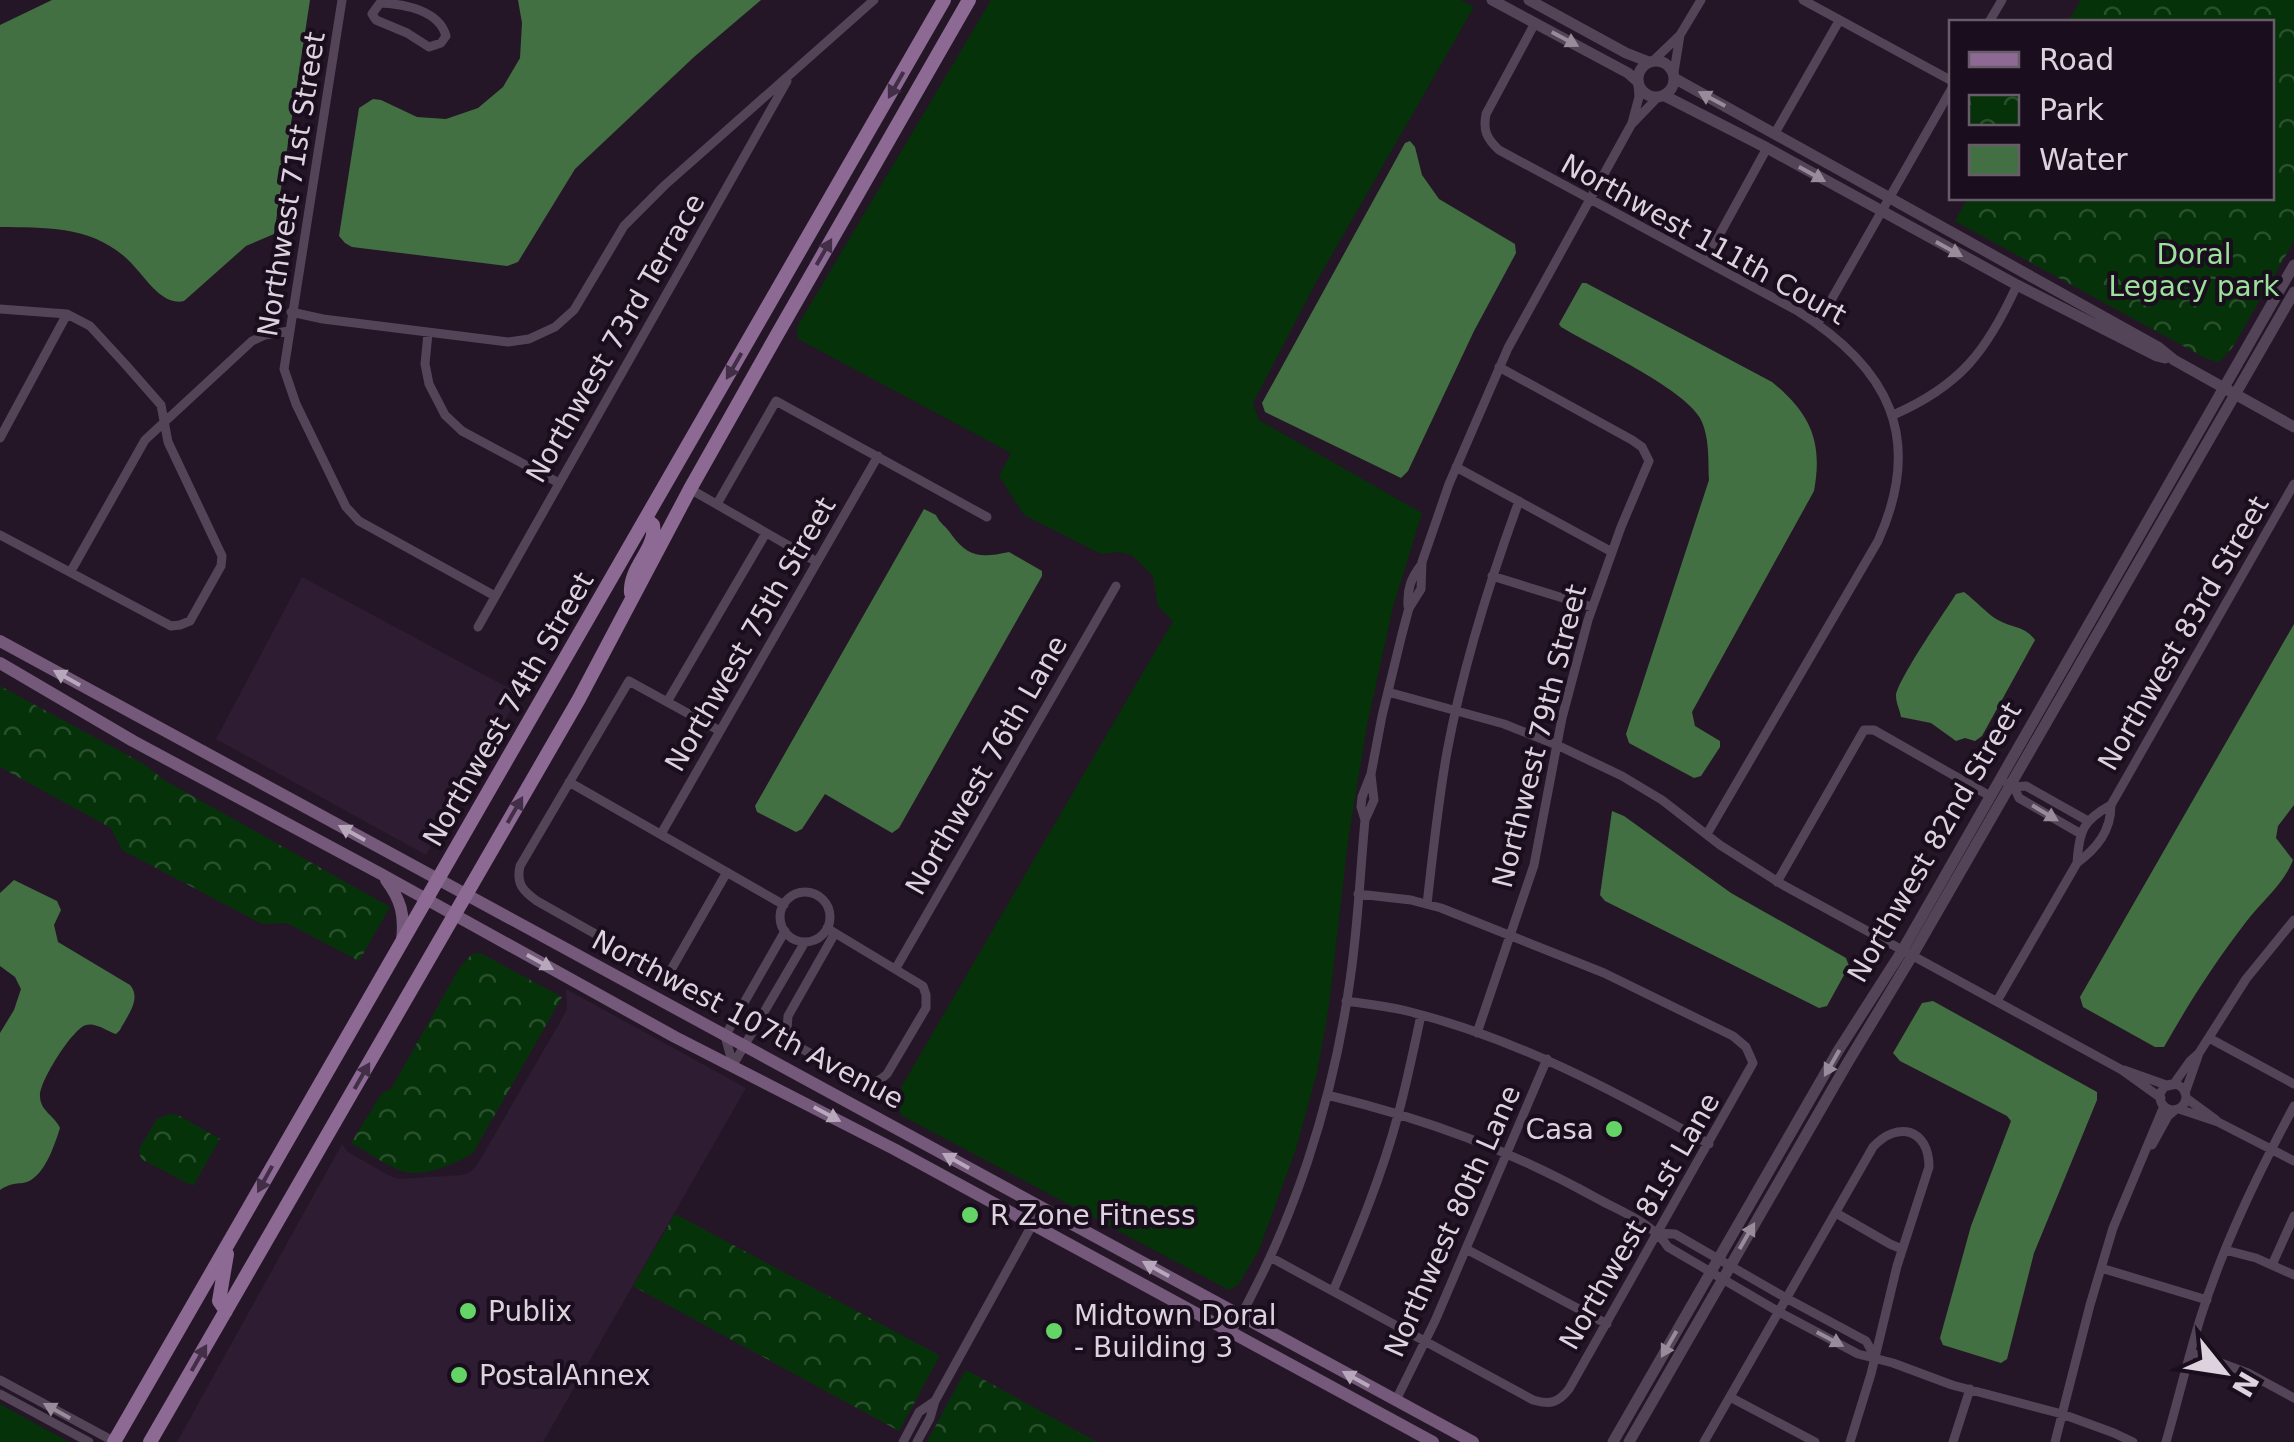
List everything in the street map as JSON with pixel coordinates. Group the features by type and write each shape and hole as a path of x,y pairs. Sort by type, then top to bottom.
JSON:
{"main road":[{"name":"Northwest 74th Street","path":"114,1442 944,0"},
{"name":"Northwest 74th Street","path":"150,1442 578,699 690,490 969,0"},
{"path":"632,598 634,572 655,534 647,520"},
{"name":"Northwest 107th Avenue","path":"0,641 1472,1442"},
{"name":"Northwest 107th Avenue","path":"0,662 133,741 1433,1442"},
{"path":"381,874 401,904 402,943"},
{"path":"226,1311 219,1301 229,1244"}],"street":[{"name":"Northwest 71st Street","path":"342,0 284,369 296,404 346,506 358,521 495,596"},
{"path":"428,14 430,0"},
{"path":"291,312 508,342 555,327 574,310 624,226 874,0"},
{"path":"1492,0 1628,73 1646,94 1661,96 1767,148 2017,286 2157,356 2174,360"},
{"path":"1529,0 1544,4 1626,53 1666,63 1674,75 2294,427"},
{"path":"1231,1333 1270,1257 1307,1164 1327,1095 1346,1001 1365,820 1374,800 1371,774 1409,608 1409,586 1499,367 1631,125 1640,70 1680,35 1700,0"},
{"path":"1803,0 1949,83"},
{"path":"385,3 428,14 445,30 446,36 434,47 376,20 372,14 385,3"},
{"path":"1775,133 1840,21"},
{"name":"Northwest 111th Court","path":"1534,23 1486,114 1488,140 1498,150 1818,324 1850,349 1866,368 1893,415 1898,472 1889,517 1707,834"},
{"path":"1631,125 1672,88 1680,35"},
{"name":"Northwest 73rd Terrace","path":"478,627 792,72"},
{"path":"1818,324 1949,90"},
{"path":"1705,260 1767,148"},
{"name":"Northwest 82nd Street","path":"1613,1442 1838,1051 1907,953 2008,784 2230,391 2294,265"},
{"path":"1893,415 1928,398 1965,369 1993,332 2017,286 2018,278 2012,268"},
{"name":"Northwest 82nd Street","path":"2230,391 2294,292"},
{"path":"0,309 66,314 90,326 125,364 160,405 168,442 222,556 221,566 190,621 171,626 0,535"},
{"path":"0,438 66,314"},
{"path":"71,572 145,440 252,341 289,331"},
{"path":"428,333 425,364 429,384 445,415 462,431 559,484"},
{"name":"Northwest 79th Street","path":"1477,1033 1534,865 1557,745 1592,608 1649,461 1646,452 1632,440 1499,367"},
{"path":"717,504 776,400 988,517"},
{"name":"Northwest 75th Street","path":"661,834 878,456"},
{"path":"1456,467 1612,552"},
{"name":"Northwest 83rd Street","path":"2077,863 2084,825 2111,804 2294,484"},
{"path":"690,490 817,562"},
{"path":"1427,904 1442,783 1456,710 1492,576 1519,501"},
{"path":"667,702 766,533"},
{"path":"1492,576 1592,608"},
{"name":"Northwest 76th Lane","path":"896,968 1116,586"},
{"path":"720,731 629,682 520,866 518,876 525,892 538,901 668,975 728,872"},
{"path":"1388,692 1504,724 1635,784 1777,882 2122,1070 2162,1102 2218,1122 2294,1160"},
{"path":"1777,882 1864,730 1874,730 1990,796"},
{"path":"570,782 784,904"},
{"path":"2008,784 2026,786 2088,821"},
{"path":"2008,784 2020,798 2081,834"},
{"name":"Northwest 82nd Street","path":"1630,1442 1856,1048 1990,796 2008,784"},
{"name":"Northwest 83rd Street","path":"1996,1001 2077,863 2103,837 2111,819 2111,804"},
{"path":"831,931 805,942 795,940 785,931 780,918 784,904 797,894 819,896 828,908 831,931 788,1016 787,1030 797,1046 870,1084 887,1074 926,1008 926,995 923,986 831,931"},
{"path":"1358,894 1427,904 1509,934"},
{"path":"2055,1442 2101,1268 2145,1156 2163,1090 2199,1053 2246,980 2294,920"},
{"path":"733,1066 725,1036 785,931"},
{"name":"Northwest 81st Lane","path":"1426,1341 1534,1400 1545,1404 1562,1399 1753,1063 1746,1047 1717,1028 1604,972 1509,934"},
{"path":"733,1066 805,942"},
{"path":"768,962 786,972"},
{"path":"1346,1001 1421,1015 1547,1059 1709,1144"},
{"path":"1333,1291 1371,1200 1398,1114 1421,1015"},
{"path":"2209,1038 2294,1084"},
{"path":"2145,1156 2168,1116 2186,1096 2199,1053"},
{"name":"Northwest 80th Lane","path":"1396,1400 1426,1341 1547,1059"},
{"path":"2122,1070 2180,1087 2218,1122"},
{"path":"1327,1095 1460,1133 1568,1182 1659,1234 1668,1248 1858,1354 2062,1414 2133,1442"},
{"path":"2166,1442 2225,1250 2294,1106"},
{"path":"1704,1442 1874,1147 1890,1133 1912,1132 1929,1152 1929,1168 1902,1249 1850,1442"},
{"path":"917,1442 935,1401 1042,1207"},
{"path":"1836,1213 1902,1249"},
{"path":"2272,1264 2294,1216"},
{"path":"1659,1234 1674,1234 1866,1340 1875,1357"},
{"path":"1466,1249 1607,1324"},
{"path":"2225,1250 2294,1275"},
{"path":"1270,1257 1426,1341"},
{"path":"2101,1268 2207,1300"},
{"path":"2191,1352 2248,1373 2294,1398"},
{"path":"0,1380 114,1442"},
{"path":"1953,1442 1970,1389"},
{"path":"0,1394 88,1442"},
{"path":"1730,1397 1815,1442"},
{"path":"902,1442 919,1412 935,1401"}],"shaded area":[{"path":"302,577 520,694 426,855 216,739"},
{"path":"566,989 746,1088 543,1442 177,1442 342,1144 348,1152 399,1179 470,1172 567,1010"}],"green space":[{"path":"991,0 1461,0 1474,7 1314,286 1253,403 1259,420 1422,513 1393,607 1367,725 1317,1073 1296,1149 1259,1250 1238,1285 1229,1290 901,1115 896,1096 1173,621 1158,606 1153,576 1132,555 1101,554 1024,515 999,476 1011,453 798,339 797,327"},
{"name":"Doral Legacy park","path":"2081,0 2294,0 2294,241 2232,348 2219,362 2207,359 1955,221 1967,200 2274,200 2274,20 2069,20"},
{"path":"0,686 144,764 164,780 390,907 359,961 287,923 262,924 122,850 111,828 0,767"},
{"path":"480,953 562,997 473,1153 429,1171 402,1171 351,1143 382,1093 391,1089 460,967 472,954"},
{"path":"170,1114 220,1139 193,1186 141,1159 139,1149 157,1119"},
{"path":"675,1214 937,1354 939,1357 899,1431 633,1286"},
{"path":"968,1371 1097,1442 927,1442"},
{"path":"0,1404 69,1442 0,1442"}],"water":[{"path":"52,0 310,0 274,234 246,246 184,301 167,299 125,257 96,239 66,230 0,227 0,25"},
{"path":"518,0 761,0 575,169 518,262 507,266 345,243 339,236 359,108 373,99 381,100 417,117 446,119 478,108 503,87 520,58 522,23"},
{"path":"1410,141 1422,175 1439,199 1515,244 1516,253 1474,331 1408,471 1401,478 1265,412 1262,403 1405,143"},
{"path":"1582,283 1772,382 1805,418 1815,443 1814,491 1692,712 1695,726 1720,741 1701,776 1694,778 1629,743 1626,734 1709,480 1705,433 1700,418 1676,394 1561,327 1559,324"},
{"path":"924,509 936,515 970,552 1009,552 1042,571 1042,576 899,828 892,833 825,794 796,832 757,812 755,806"},
{"path":"1964,592 1994,617 2035,640 1982,736 1975,741 1956,741 1931,723 1901,717 1896,699 1898,688 1922,646 1956,594"},
{"path":"2294,624 2294,805 2278,826 2276,838 2293,860 2213,968 2164,1047 2155,1047 2083,1007 2080,997"},
{"path":"1612,811 1731,893 1846,958 1849,966 1827,1006 1819,1008 1605,901 1600,895"},
{"path":"14,880 57,901 61,910 54,925 58,942 130,985 134,1002 116,1034 90,1024 80,1028 65,1045 40,1096 42,1106 60,1128 49,1157 31,1180 0,1190 0,1033 21,989 15,977 0,966 0,893"},
{"path":"1933,1001 2097,1092 2034,1253 2007,1359 2001,1363 1943,1345 1940,1338 1971,1226 2011,1121 1900,1061 1893,1053 1922,1003"}],"place":[{"name":"Casa","path":"1614,1129"},
{"name":"R Zone Fitness","path":"970,1215"},
{"name":"Publix","path":"468,1311"},
{"name":"Midtown Doral - Building 3","path":"1054,1331"},
{"name":"PostalAnnex","path":"459,1375"}]}
